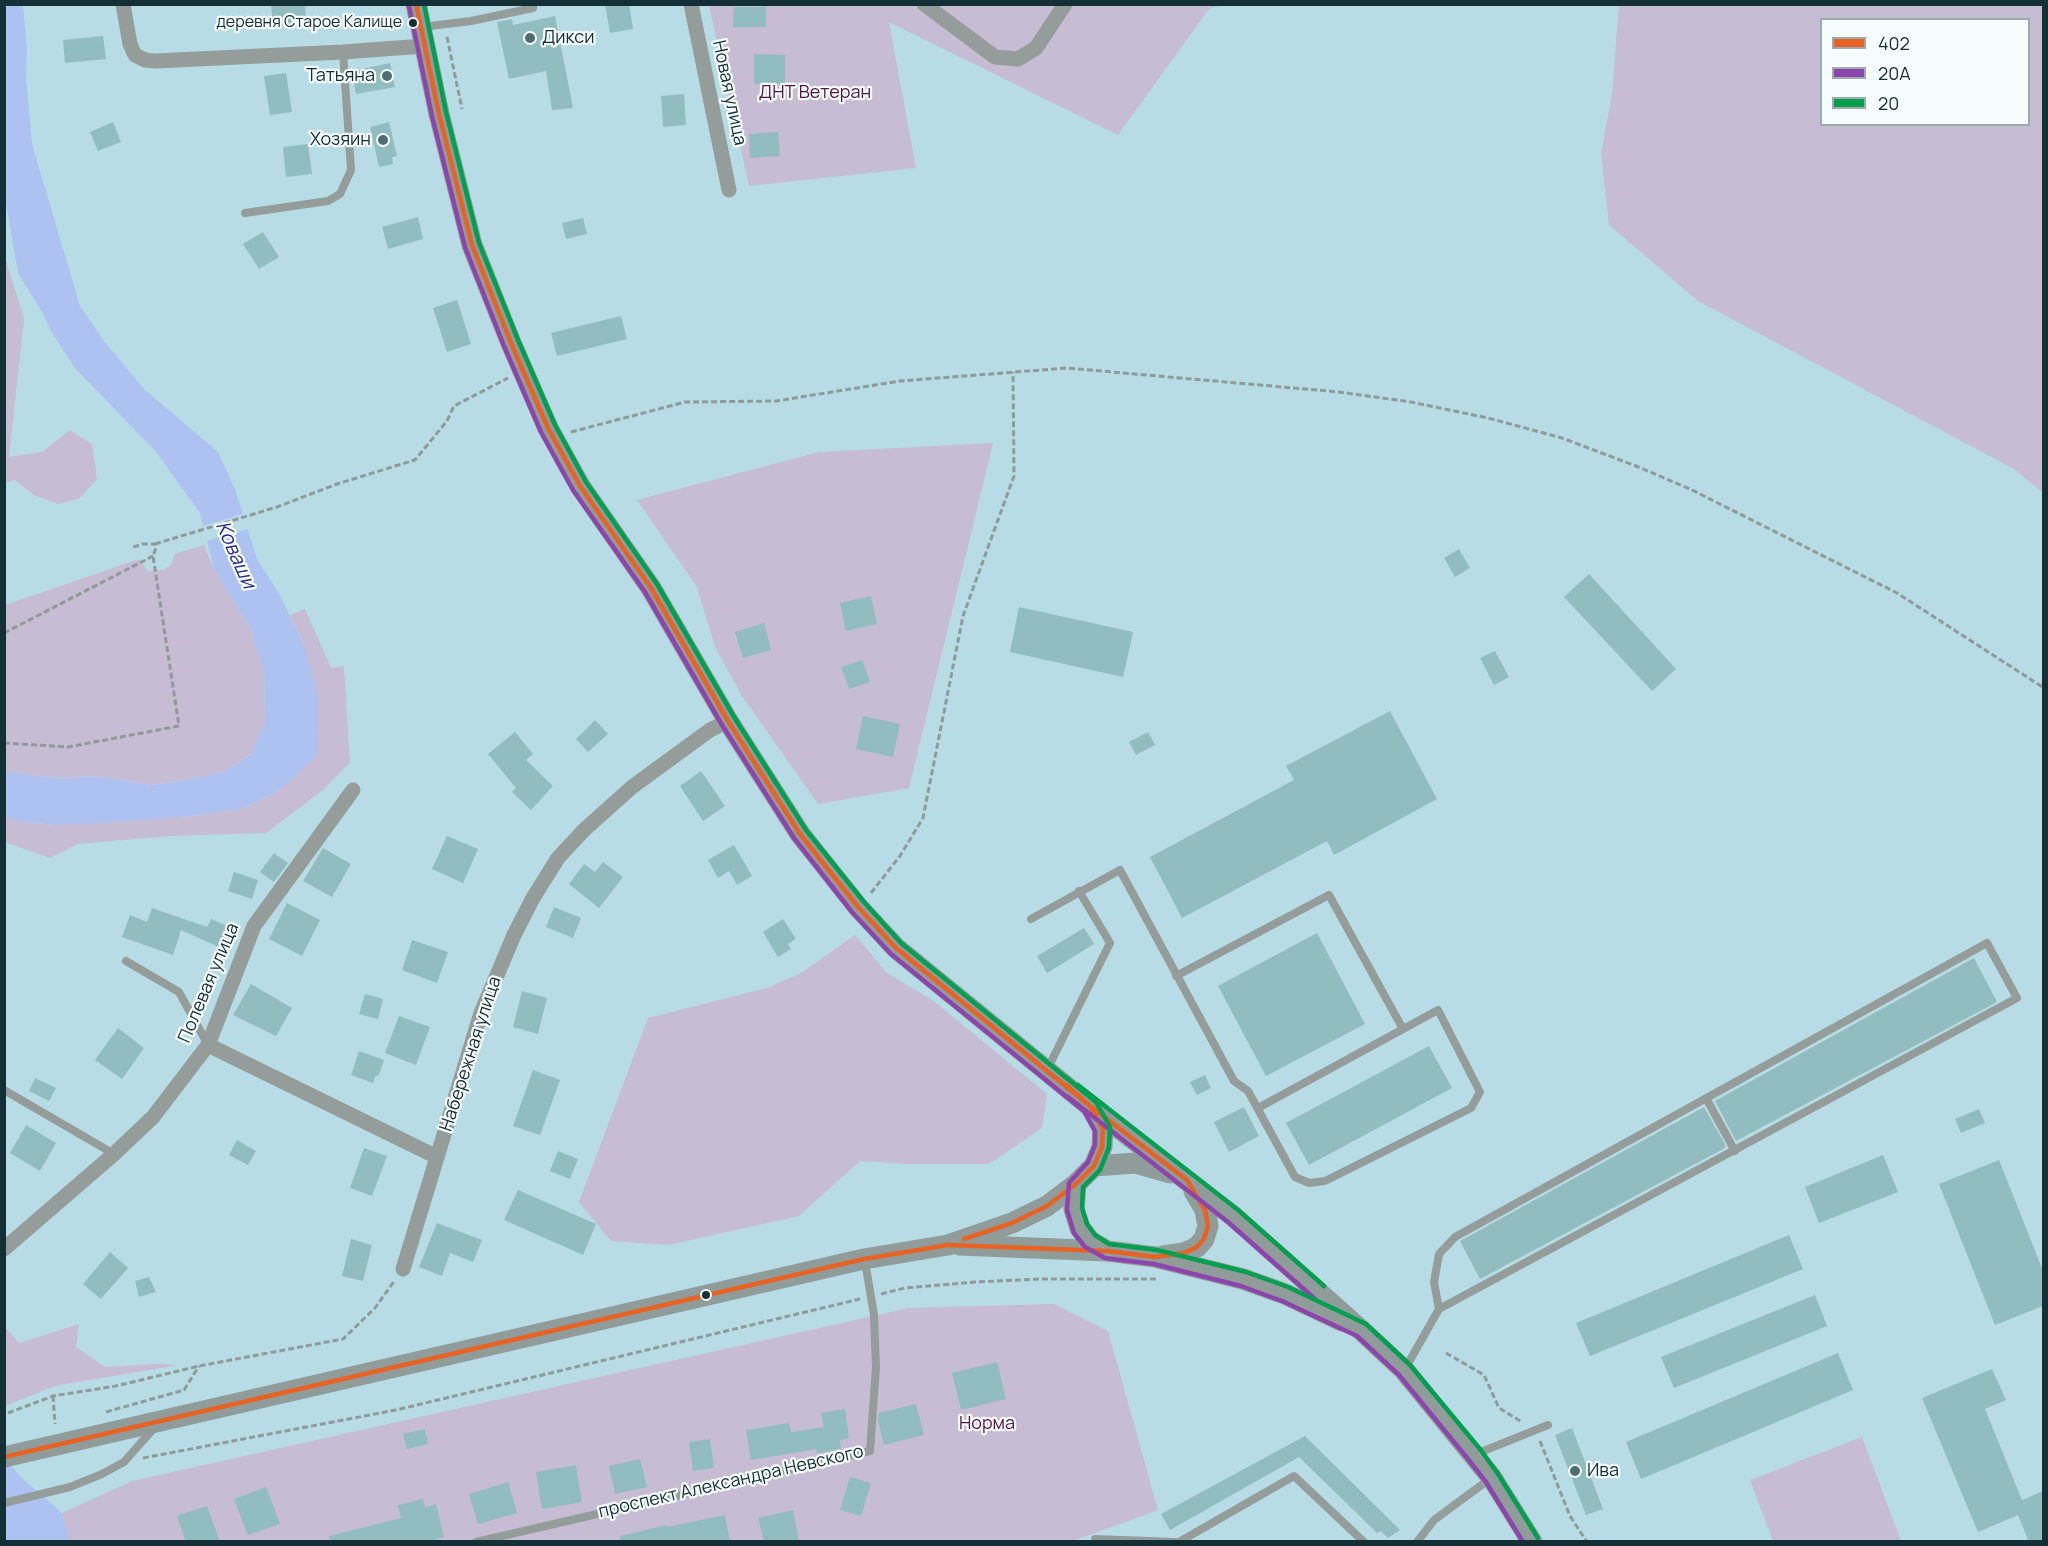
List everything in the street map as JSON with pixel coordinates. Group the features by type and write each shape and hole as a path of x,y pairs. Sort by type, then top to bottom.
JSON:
{"main road":[{"path":"416,4 472,245 548,428 580,486 651,588 728,721 800,834 858,907 896,948 1090,1106 1233,1216 1404,1370 1492,1478 1532,1542"},
{"path":"4,1456 65,1432 161,1421 864,1259 948,1245 1012,1223 1047,1206 1076,1184 1094,1166 1102,1147 1103,1130 1090,1106"},
{"path":"1094,1166 1135,1163 1187,1180 1205,1210 1208,1226 1204,1239 1197,1247 1184,1253 1155,1257"},
{"path":"1076,1184 1074,1209 1080,1228 1090,1241 1107,1251"},
{"path":"948,1245 1107,1251 1155,1257 1243,1279 1285,1294 1361,1330"}],"street":[{"path":"123,4 130,44 135,55 145,60 344,52 422,36"},
{"name":"Новая улица","path":"691,4 729,190"},
{"path":"924,4 995,57 1018,59 1035,48 1065,4"},
{"name":"Набережная улица","path":"403,1269 481,1013 514,935 533,898 558,858 584,830 632,787 710,730 728,721"},
{"name":"Полевая улица","path":"4,1249 114,1154 153,1117 208,1045 254,926 353,790"},
{"name":"Набережная улица","path":"208,1045 437,1157"}],"lane":[{"path":"422,36 445,24 533,8 533,4"},
{"path":"245,213 328,201 340,194 351,170 344,52"},
{"path":"1030,919 1120,870 1234,1081 1248,1091 1296,1177 1309,1183 1325,1181 1471,1108 1480,1092 1438,1010 1258,1108"},
{"path":"1047,1069 1110,943 1078,891"},
{"path":"1176,976 1329,895 1403,1029"},
{"path":"1404,1370 1439,1309 2017,998 1987,943 1455,1237 1439,1254 1434,1282 1439,1309"},
{"path":"126,961 179,992 208,1045"},
{"path":"4,1090 114,1154"},
{"path":"1706,1098 1735,1151"},
{"name":"проспект Александра Невского","path":"476,1542 870,1451 876,1367 871,1296 864,1259"},
{"path":"4,1503 70,1488 124,1462 161,1421"},
{"path":"1474,1454 1548,1425"},
{"path":"1095,1539 1177,1542 1294,1476 1364,1542"},
{"path":"1417,1542 1434,1520 1492,1478"}],"path":[{"path":"445,24 462,109"},
{"path":"566,433 685,402 776,401 900,381 1067,368 1339,392 1411,402 1488,418 1562,438 1690,489 1897,593 2043,688"},
{"path":"858,907 900,856 922,819 963,615 1014,476 1013,372"},
{"path":"133,547 155,544 278,507 337,484 414,460 447,421 454,406 512,376"},
{"path":"4,743 69,747 179,726 153,556 155,544"},
{"path":"4,633 153,556"},
{"path":"8,1413 53,1396 116,1386 199,1366 343,1339 375,1308 403,1269"},
{"path":"124,1462 396,1410 905,1288 1040,1279 1162,1278"},
{"path":"1446,1353 1484,1375 1499,1408 1536,1430 1570,1516 1587,1542"},
{"path":"102,1413 184,1390 199,1366"},
{"path":"53,1396 55,1424 65,1432"},
{"path":"45,1427 55,1424"}],"green space":[{"name":"ДНТ Ветеран","path":"709,5 1223,5 1209,9 1118,135 889,22 916,168 749,186"},
{"path":"1619,5 2043,5 2043,493 2014,469 1698,301 1609,225 1601,153 1612,94"},
{"path":"4,253 24,319 9,457 42,452 70,430 92,444 97,479 79,499 58,504 34,495 15,480 5,483"},
{"path":"993,443 909,788 818,804 742,696 715,647 697,587 637,500 819,452"},
{"path":"204,545 214,569 251,629 264,671 265,723 252,753 224,772 151,785 91,776 64,779 5,772 5,605 139,559 148,571 163,570 171,565 175,554"},
{"path":"305,609 331,668 344,666 350,763 323,790 266,833 171,836 78,844 50,858 5,842 5,817 18,821 54,825 192,816 244,808 281,789 304,645 290,615"},
{"path":"855,935 886,972 935,1002 1047,1094 1042,1128 989,1164 906,1164 860,1161 799,1216 668,1245 611,1241 579,1202 648,1018 767,988 801,973"},
{"name":"Норма","path":"1054,1304 1108,1331 1158,1510 1070,1542 70,1542 62,1513 132,1481 909,1308"},
{"path":"79,1324 76,1347 105,1367 178,1365 55,1386 5,1406 5,1327 19,1343"},
{"path":"1862,1437 1901,1541 1773,1541 1750,1480"}],"water":[{"name":"Коваши","path":"4,5 23,5 32,144 80,306 104,341 144,389 218,452 235,489 258,561 279,593 304,645 318,696 317,755 281,789 244,808 192,816 81,824 54,825 18,821 5,817 5,772 64,779 91,776 151,785 183,781 224,772 251,754 265,723 264,671 251,629 214,569 200,513 156,452 74,367 18,273 5,198"},
{"path":"4,1458 21,1477 62,1513 70,1541 5,1541"}],"pier":[{"path":"246,513 251,528 204,542 200,527"}],"building":[{"path":"271,4 305,4 306,24 273,26"},
{"path":"605,4 629,4 633,29 610,33"},
{"path":"734,7 766,7 766,27 733,27"},
{"name":"Дикси","path":"555,16 573,108 552,110 546,71 509,79 497,22 512,19 513,25"},
{"path":"103,36 106,59 65,63 63,40"},
{"path":"754,54 785,55 785,84 754,84"},
{"path":"390,63 395,87 356,94 352,71"},
{"path":"286,73 292,112 270,115 264,76"},
{"path":"684,94 686,125 663,127 661,96"},
{"path":"113,122 121,142 98,151 90,132"},
{"name":"Хозяин","path":"389,122 397,156 392,157 393,164 379,167 370,127"},
{"path":"778,132 780,156 750,158 749,134"},
{"path":"308,144 312,174 286,177 283,147"},
{"path":"418,217 423,239 388,249 382,227"},
{"path":"583,218 587,234 566,239 562,223"},
{"path":"263,232 279,257 259,269 243,244"},
{"path":"457,300 471,344 447,352 433,308"},
{"path":"621,316 627,339 557,356 551,333"},
{"path":"1459,549 1470,568 1455,577 1444,558"},
{"path":"1589,574 1676,669 1652,691 1564,597"},
{"path":"871,596 877,624 846,631 840,603"},
{"path":"1019,607 1133,632 1123,677 1010,652"},
{"path":"764,623 771,650 743,658 735,632"},
{"path":"1495,651 1509,677 1494,685 1480,658"},
{"path":"862,660 870,682 849,689 841,667"},
{"path":"1390,711 1437,799 1334,855 1327,841 1182,918 1150,857 1294,780 1286,766"},
{"path":"863,716 900,724 893,757 856,749"},
{"path":"595,720 608,734 588,752 576,739"},
{"path":"515,732 533,754 526,760 553,786 531,810 512,792 516,788 488,754"},
{"path":"1148,732 1155,745 1136,755 1129,742"},
{"path":"701,771 725,806 703,821 680,786"},
{"path":"447,836 478,849 463,883 432,869"},
{"path":"734,845 752,876 737,885 729,871 718,878 708,860"},
{"path":"323,848 351,864 332,897 303,881"},
{"path":"274,853 288,863 274,882 260,872"},
{"path":"603,862 623,877 599,908 569,884 584,864 595,872"},
{"path":"234,872 258,880 252,899 228,891"},
{"path":"287,903 320,920 302,956 269,939"},
{"path":"554,907 581,918 573,938 546,927"},
{"path":"152,908 207,927 211,919 237,930 228,951 181,930 173,955 122,937 130,915 147,922"},
{"path":"783,919 796,939 788,944 791,949 778,957 763,932"},
{"path":"1084,928 1094,944 1047,973 1037,956"},
{"path":"1317,933 1365,1024 1266,1076 1218,986"},
{"path":"412,940 448,952 437,983 402,970"},
{"path":"1974,958 1997,1002 1736,1141 1715,1101"},
{"path":"251,984 292,1008 276,1036 233,1015"},
{"path":"522,991 547,998 538,1034 513,1027"},
{"path":"365,994 383,999 378,1019 359,1014"},
{"path":"399,1016 430,1027 416,1065 385,1053"},
{"path":"118,1028 144,1048 122,1079 95,1060"},
{"path":"1429,1046 1452,1088 1309,1165 1286,1123"},
{"path":"359,1051 384,1060 379,1075 375,1077 373,1083 351,1075"},
{"path":"533,1070 560,1080 540,1135 513,1126"},
{"path":"1205,1075 1211,1088 1197,1095 1190,1082"},
{"path":"35,1078 56,1088 49,1101 29,1091"},
{"path":"1244,1107 1259,1136 1229,1152 1214,1122"},
{"path":"1704,1107 1726,1146 1723,1149 1480,1279 1460,1241"},
{"path":"1979,1109 1985,1123 1961,1133 1955,1119"},
{"path":"26,1125 56,1143 40,1171 10,1153"},
{"path":"237,1140 256,1151 248,1165 229,1155"},
{"path":"364,1148 387,1156 372,1196 350,1188"},
{"path":"558,1151 578,1159 570,1179 550,1171"},
{"path":"1883,1155 1898,1192 1819,1223 1805,1187"},
{"path":"1999,1160 2043,1271 2043,1306 1995,1325 1939,1184"},
{"path":"518,1190 596,1224 583,1255 504,1220"},
{"path":"437,1223 482,1240 473,1262 450,1253 442,1276 419,1267"},
{"path":"1789,1235 1803,1269 1590,1356 1576,1323"},
{"path":"351,1239 372,1245 363,1281 342,1276"},
{"path":"110,1252 128,1268 101,1299 83,1284"},
{"path":"149,1277 156,1292 139,1297 135,1281"},
{"path":"1815,1295 1827,1326 1674,1388 1661,1357"},
{"path":"1838,1353 1853,1390 1641,1479 1626,1442"},
{"path":"997,1362 1006,1399 961,1410 952,1373"},
{"path":"1992,1369 2006,1400 1985,1409 2022,1500 2043,1491 2043,1542 2029,1542 2018,1515 1978,1532 1922,1398"},
{"path":"916,1404 924,1435 884,1445 878,1421 879,1413"},
{"path":"845,1409 849,1438 840,1440 841,1449 817,1453 816,1449 751,1460 746,1430 789,1423 791,1432 824,1427 821,1413"},
{"path":"1572,1428 1603,1509 1586,1515 1555,1435"},
{"path":"425,1429 428,1444 407,1449 403,1434"},
{"path":"1305,1436 1400,1530 1388,1538 1381,1531 1377,1533 1299,1457 1170,1530 1161,1514"},
{"path":"710,1439 714,1468 693,1471 689,1442"},
{"path":"640,1459 647,1487 615,1494 609,1466"},
{"path":"576,1465 582,1502 542,1509 536,1472"},
{"path":"850,1477 871,1483 861,1516 840,1510"},
{"path":"508,1482 517,1513 478,1524 469,1494"},
{"path":"266,1487 280,1524 248,1535 234,1499"},
{"path":"423,1499 425,1507 436,1504 444,1537 426,1542 330,1542 329,1536 401,1518 398,1505"},
{"path":"207,1506 220,1542 186,1542 177,1516"},
{"path":"793,1510 799,1542 764,1542 758,1518"},
{"path":"725,1515 730,1542 620,1542 620,1536"}],"transit line":[{"name":"402","path":"4,1457 864,1259 948,1245 1107,1251 1155,1257 1184,1253 1197,1247 1204,1239 1208,1226 1205,1210 1187,1180 1090,1106 896,948 858,907 800,834 728,721 651,588 580,486 548,428 472,245 439,114 416,4"},
{"name":"20","path":"424,4 446,112 479,243 555,425 586,482 657,584 734,717 806,830 864,902 901,943 1096,1102 1110,1127 1109,1147 1100,1170 1083,1187 1082,1208 1087,1224 1095,1235 1109,1244 1157,1250 1246,1272 1288,1287 1366,1324 1410,1365 1480,1449 1538,1538"},
{"name":"20А","path":"409,6 432,116 465,247 541,432 573,490 645,592 722,725 794,838 852,912 891,954 1084,1111 1095,1131 1095,1145 1088,1162 1069,1183 1067,1210 1074,1233 1085,1247 1105,1258 1154,1264 1241,1286 1282,1301 1357,1336 1399,1375 1468,1459 1486,1482 1523,1542"},
{"name":"402","path":"964,1239 1012,1223 1047,1206 1076,1184 1094,1166 1102,1147 1103,1129 1090,1106 1066,1085"},
{"name":"20","path":"1078,1085 1238,1210 1324,1286"},
{"name":"20А","path":"1068,1097 1228,1222 1314,1298"}],"place":[{"name":"деревня Старое Калище","path":"413,23"},
{"name":"Дикси","path":"530,38"},
{"name":"Татьяна","path":"387,76"},
{"name":"Хозяин","path":"383,140"},
{"name":"Ива","path":"1575,1471"}]}
